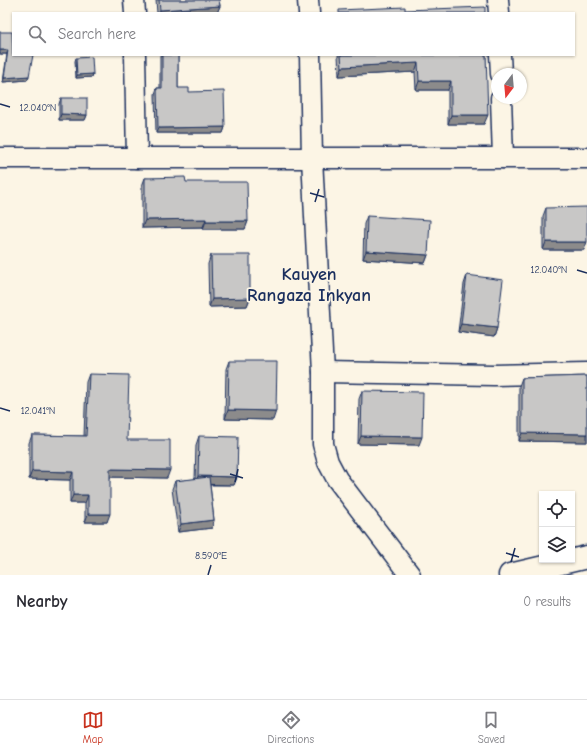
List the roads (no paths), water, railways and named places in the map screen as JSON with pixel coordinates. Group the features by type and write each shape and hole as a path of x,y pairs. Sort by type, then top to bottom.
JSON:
{"main road":[{"path":"510,575 587,557"}],"street":[{"path":"134,0 135,12"},
{"path":"308,0 309,12"},
{"path":"498,0 499,12"},
{"path":"135,56 137,158"},
{"path":"310,56 312,158 323,372 323,444 328,462 338,479 410,575"},
{"path":"500,56 500,68"},
{"path":"501,104 503,158"},
{"path":"0,158 587,158"},
{"path":"323,372 494,375 587,373"}],"district":[{"name":"Kauyen Rangaza Inkyan","path":"309,284"}]}
